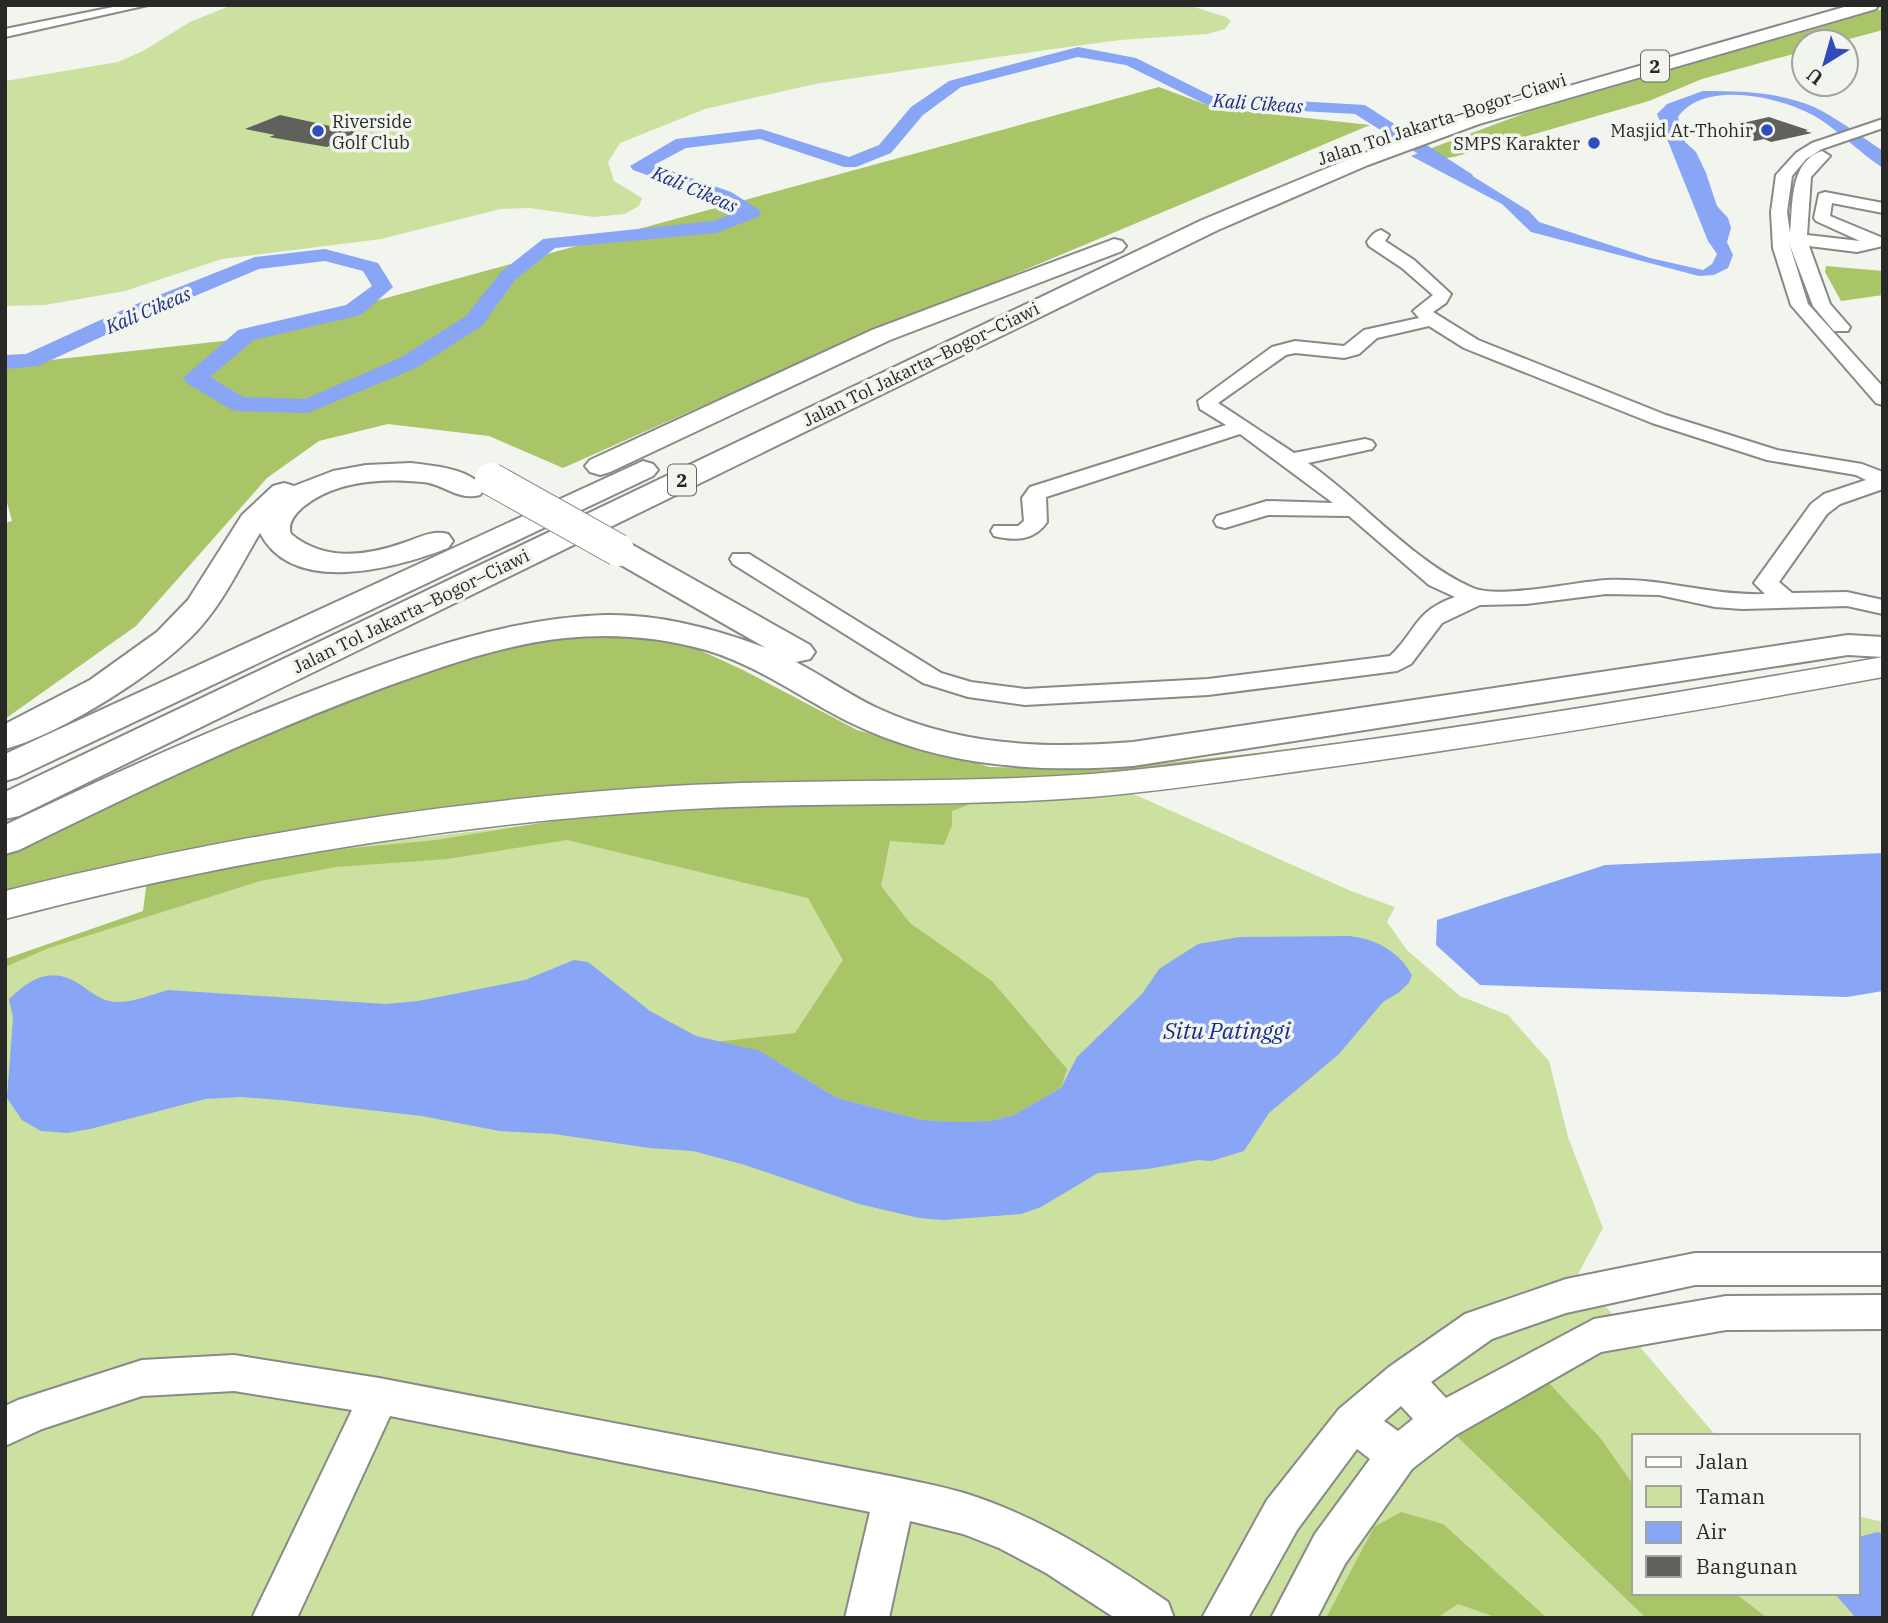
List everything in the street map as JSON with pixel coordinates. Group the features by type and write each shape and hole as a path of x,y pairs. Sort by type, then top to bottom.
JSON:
{"highway":[{"name":"Jalan Tol Jakarta–Bogor–Ciawi","path":"5,807 1420,122 1522,90 1828,5"},
{"name":"Jalan Tol Jakarta–Bogor–Ciawi","path":"5,769 1273,176 1441,131 1547,97 1870,5"},
{"path":"480,484 411,472 338,478 294,500 274,524 274,532 288,548 305,557 323,561 354,564 390,559 411,552 881,335 1135,239"},
{"path":"5,738 108,684 159,648 189,620 217,583 263,509 286,490 313,477 344,467 382,460 419,459 443,462 605,555 898,705 959,725 1025,736 1070,738 1167,729 1769,637 1815,632 1883,635"},
{"path":"605,555 759,657 872,720 924,740 972,752 1011,757 1072,759 1133,754 1848,645 1883,647"},
{"path":"5,841 236,733 418,663 478,643 542,631 607,625 657,628 759,657"}],"main road":[{"path":"5,905 75,886 215,856 425,823 591,804 743,794 943,790 1127,782 1555,724 1883,667"}],"street":[{"path":"5,33 142,5"},
{"path":"1878,129 1842,141 1817,145 1801,156 1784,175 1779,236 1800,305 1883,399"},
{"path":"1842,141 1803,176 1798,212 1798,239 1822,306 1883,373"},
{"path":"1826,202 1883,208"},
{"path":"1826,202 1883,220"},
{"path":"1826,202 1881,238"},
{"path":"1779,212 1798,212"},
{"path":"1381,234 1375,242 1408,264 1442,294 1440,299 1422,311 1461,338 1659,419 1774,456 1862,470 1880,479 1880,482 1832,499 1819,509 1766,583 1784,599"},
{"path":"1779,236 1857,247 1881,238"},
{"path":"1800,305 1822,306"},
{"path":"1432,320 1371,334 1352,350 1344,352 1295,347 1270,356 1207,403 1210,408 1243,426 1291,460 1437,580 1479,598"},
{"path":"1002,531 1017,533 1033,526 1036,522 1033,498 1038,492 1243,426"},
{"path":"1291,460 1365,444"},
{"path":"1225,521 1270,507 1355,510"},
{"path":"741,559 932,678 968,689 1025,697 1208,687 1396,663 1406,656 1427,623 1455,605 1479,598 1527,597 1606,587 1659,588 1742,603 1847,598 1883,607"},
{"path":"1224,1618 1282,1515 1353,1422 1403,1380 1479,1326 1566,1296 1695,1269 1883,1269"},
{"path":"1293,1618 1331,1549 1398,1455 1442,1422 1594,1336 1726,1313 1883,1312"},
{"path":"5,1427 32,1413 142,1378 234,1373 379,1395 895,1497 964,1514 1044,1548 1102,1582 1152,1618"},
{"path":"1403,1380 1442,1422"},
{"path":"274,1618 379,1395"},
{"path":"1353,1422 1398,1455"},
{"path":"867,1618 895,1497"}],"green space":[{"name":"Riverside Golf Club","path":"232,5 1188,5 1231,21 1225,29 1207,34 1120,40 815,84 705,109 620,143 608,162 614,181 642,198 639,206 625,214 594,217 529,208 501,209 381,239 222,259 125,291 45,305 5,306 5,81 118,62 143,51 190,22"},
{"path":"1883,9 1883,30 1860,36 1860,28 1817,28"},
{"path":"1790,36 1790,55 1702,79 1649,101 1454,157 1446,158 1429,149 1531,111"},
{"path":"1159,87 1215,108 1370,125 734,392 563,468 489,436 388,424 319,441 267,478 136,626 5,719 5,523 12,521 5,495 5,365 232,340"},
{"path":"1826,266 1883,271 1883,295 1841,301 1825,272"},
{"path":"584,630 678,640 743,670 857,730 990,767 1104,770 1256,753 1382,737 1856,665 1258,758 1016,782 707,788 5,898 5,846 232,737 488,647"},
{"path":"1005,791 952,811 952,825 944,845 890,841 881,886 910,923 992,981 1067,1069 1061,1088 1014,1115 990,1121 922,1120 837,1098 780,1063 714,1042 795,1033 843,960 808,898 567,840 447,859 336,867 260,881 49,948 5,967 5,959 143,911 147,880 271,856 436,840 578,817"},
{"path":"1129,792 1351,891 1395,907 1387,922 1407,950 1460,996 1508,1015 1549,1061 1568,1137 1603,1228 1578,1274 1714,1434 1632,1434 1632,1595 1860,1595 1860,1516 1883,1522 1883,1618 5,1618 5,966 49,948 170,907 261,857 635,812 958,795"},
{"path":"1535,1368 1601,1439 1632,1483 1632,1595 1738,1595 1767,1618 1646,1618 1442,1422"},
{"path":"1401,1512 1443,1524 1547,1618 1498,1618 1458,1604 1437,1618 1326,1618 1374,1527"}],"water":[{"path":"1703,91 1774,95 1814,107 1883,151 1883,168 1818,118 1786,104 1746,95 1725,95 1690,105 1678,117 1685,142 1696,152 1717,206 1728,218 1731,228 1727,242 1733,255 1728,268 1714,275 1699,276 1531,232 1502,204 1411,156 1429,149 1529,211 1539,222 1650,258 1703,270 1712,264 1717,254 1708,241 1657,114 1667,104"},
{"path":"1883,853 1883,991 1847,997 1480,985 1436,945 1437,920 1605,865"},
{"name":"Situ Patinggi","path":"1349,936 1377,943 1393,952 1412,975 1409,983 1383,1002 1339,1054 1269,1113 1244,1151 1211,1161 1198,1160 1148,1169 1098,1173 1041,1207 1021,1214 943,1220 919,1218 859,1204 745,1165 693,1151 649,1148 554,1134 499,1131 422,1116 241,1097 205,1099 67,1133 41,1131 22,1120 7,1098 13,1018 9,999 26,985 43,977 52,975 71,979 102,999 116,1002 139,999 168,990 386,1004 418,1001 525,980 574,960 588,962 650,1011 696,1036 760,1051 837,1098 922,1120 990,1121 1014,1115 1061,1088 1077,1057 1142,994 1159,969 1198,944 1240,937"},
{"path":"1878,1532 1883,1534 1883,1618 1856,1618 1836,1595 1860,1595 1860,1536"}],"building":[{"name":"Riverside Golf Club","path":"280,115 357,132 327,147 269,137 275,135 245,129"},
{"name":"Masjid At-Thohir","path":"1769,117 1812,133 1771,142 1764,139 1755,141 1726,130 1734,128 1729,126"}],"waterway":[{"name":"Kali Cikeas","path":"5,362 30,361 137,312 255,263 325,255 371,267 383,287 353,310 246,335 195,378 238,404 308,406 408,363 474,321 508,276 550,243 716,227 751,213 724,196 639,166 682,143 761,134 850,163 885,149 917,111 955,84 1078,52 1130,61 1209,101 1359,109 1464,175"}],"place":[{"name":"Masjid At-Thohir","path":"1767,130"},
{"name":"Riverside Golf Club","path":"318,131"},
{"name":"SMPS Karakter","path":"1594,143"}]}
